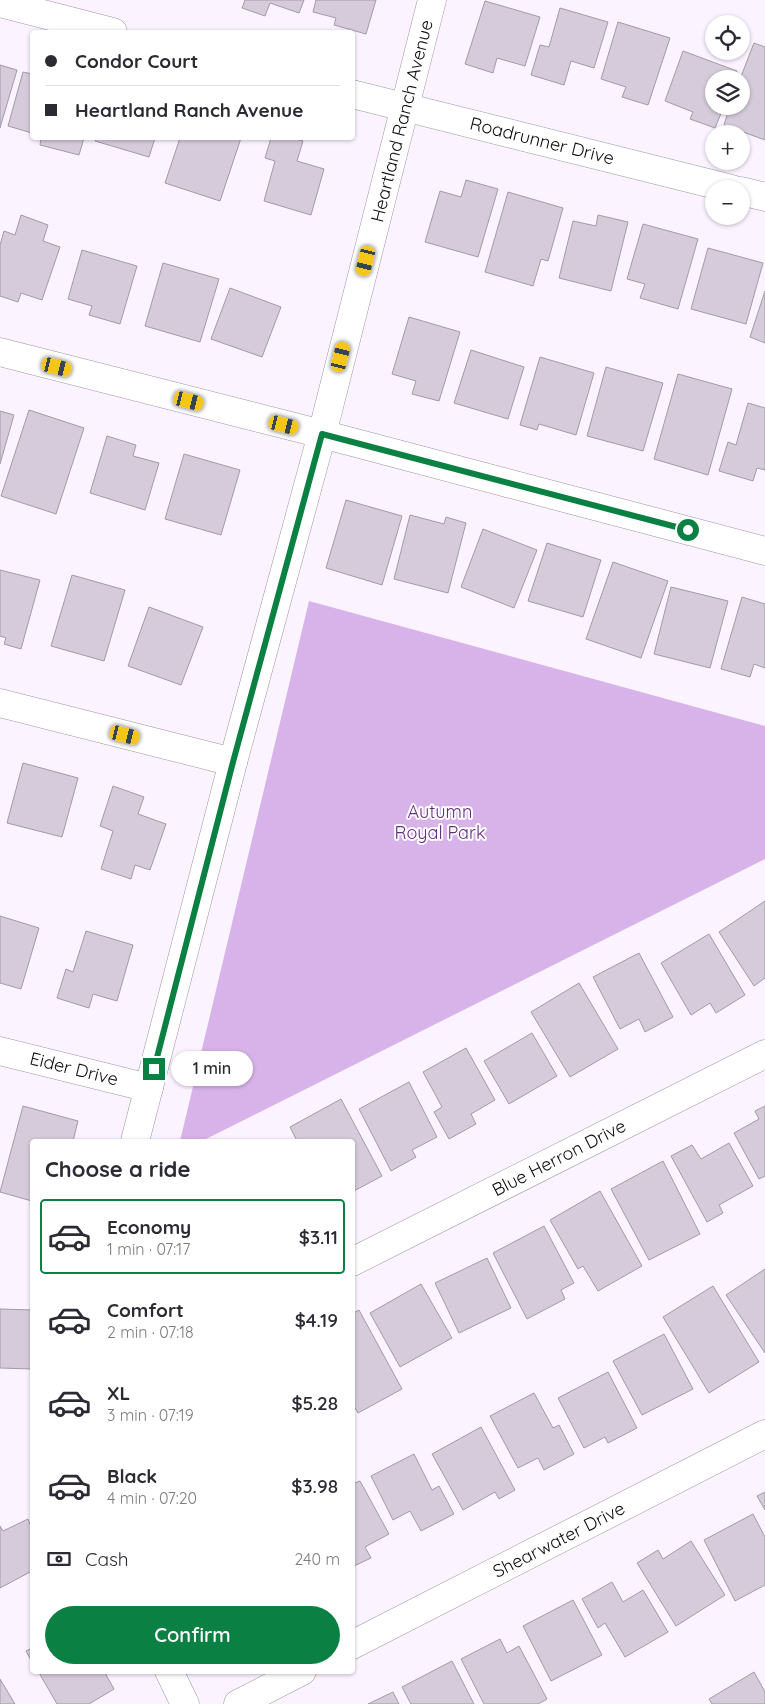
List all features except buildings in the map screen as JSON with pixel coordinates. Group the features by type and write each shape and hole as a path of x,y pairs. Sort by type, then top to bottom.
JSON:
{"street":[{"name":"Heartland Ranch Avenue","path":"136,1139 233,762 322,434 432,0"},
{"path":"0,4 106,30"},
{"name":"Roadrunner Drive","path":"355,95 705,182"},
{"path":"750,193 765,197"},
{"path":"0,352 322,434 765,551"},
{"path":"0,703 233,762"},
{"name":"Eider Drive","path":"0,1050 149,1088"},
{"name":"Blue Herron Drive","path":"355,1260 765,1054"},
{"name":"Shearwater Drive","path":"355,1644 765,1434"},
{"path":"170,1674 185,1704"},
{"path":"238,1704 296,1674"}],"green space":[{"name":"Autumn Royal Park","path":"309,601 765,726 765,859 206,1139 180,1139"}],"route":[{"path":"154,1069 233,762 322,434 688,530"}]}
